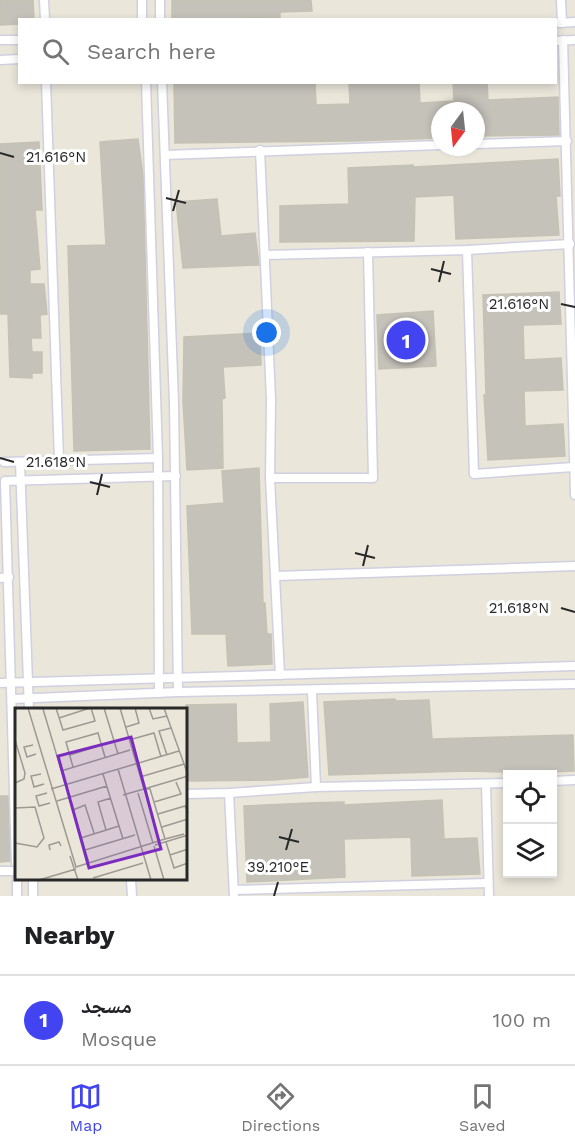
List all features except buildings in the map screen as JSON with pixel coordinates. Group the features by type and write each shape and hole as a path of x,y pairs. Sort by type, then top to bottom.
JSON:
{"street":[{"path":"44,0 45,18"},
{"path":"142,0 142,18"},
{"path":"159,0 160,18"},
{"path":"561,0 559,23 575,22"},
{"path":"0,40 18,40"},
{"path":"575,40 559,40 567,141 575,495"},
{"path":"0,60 18,59"},
{"path":"46,84 59,460"},
{"path":"146,84 158,458 159,693"},
{"path":"162,84 176,476 178,692"},
{"path":"485,144 567,141"},
{"path":"165,155 431,145"},
{"path":"260,150 271,399 270,478 280,675"},
{"path":"265,255 467,250 570,244"},
{"path":"467,250 474,474 573,467"},
{"path":"270,478 373,478 368,252"},
{"path":"15,822 2,463 158,458"},
{"path":"20,462 29,708"},
{"path":"2,481 176,476"},
{"path":"276,576 575,566"},
{"path":"0,683 575,666"},
{"path":"12,699 178,692 575,684"},
{"path":"312,690 316,787"},
{"path":"557,781 575,780"},
{"path":"188,794 316,787 503,783"},
{"path":"486,784 489,896"},
{"path":"229,793 234,893 488,883"},
{"path":"131,881 132,896"}],"place":[{"name":"مسجد","path":"406,340"}]}
